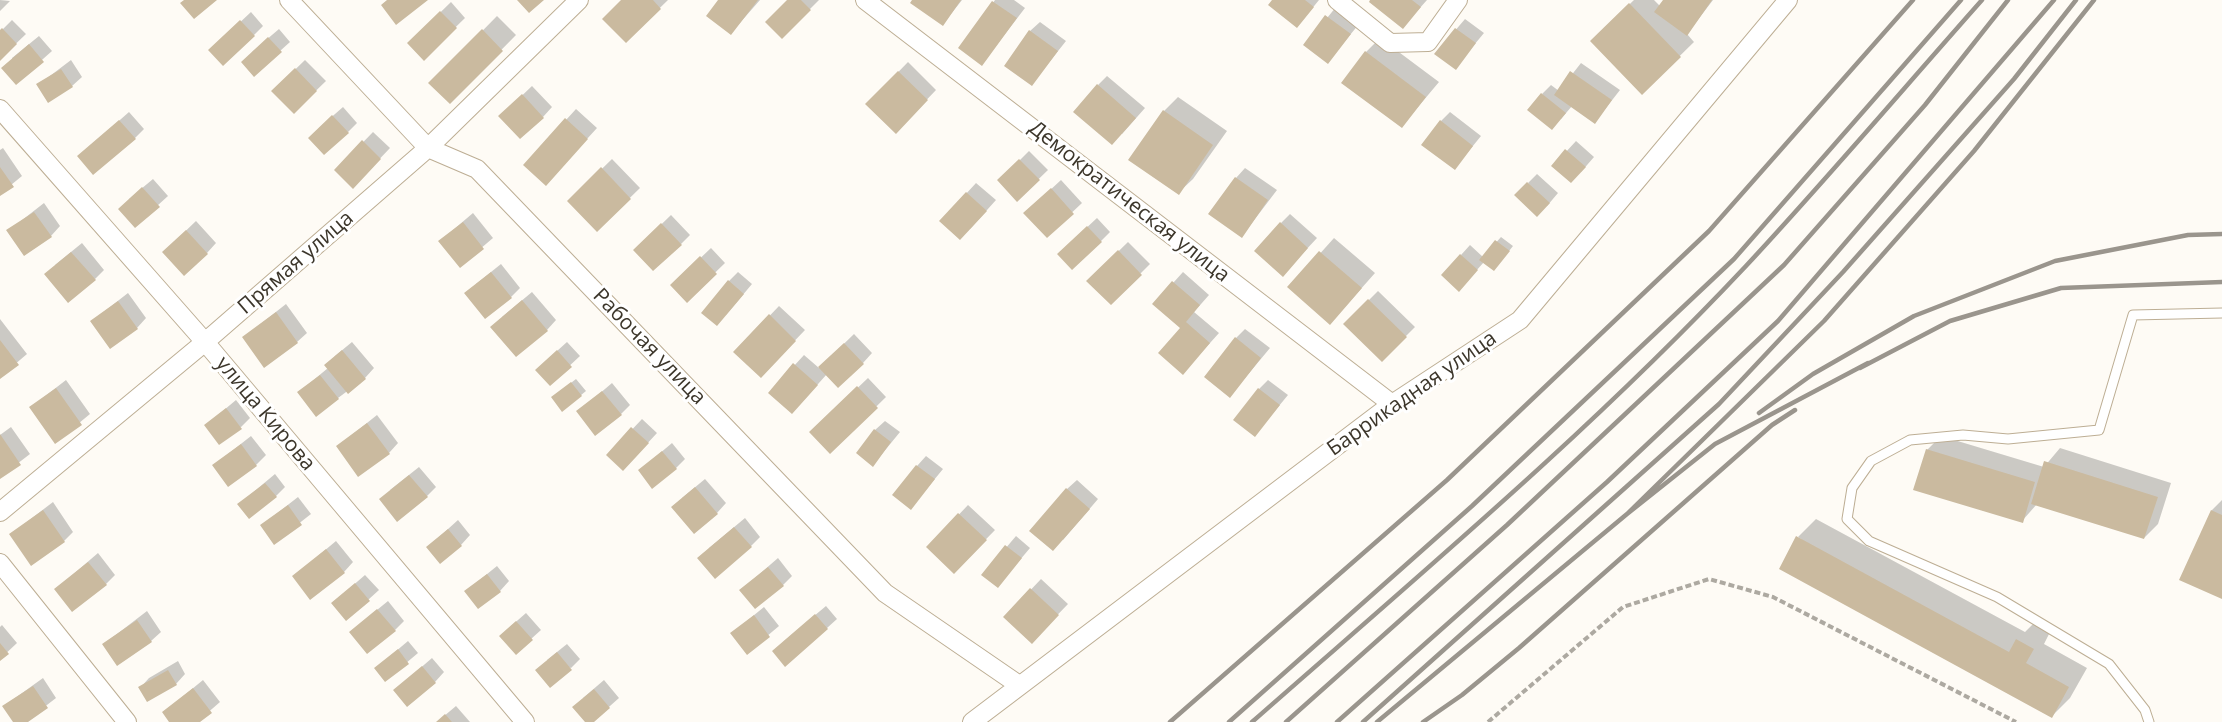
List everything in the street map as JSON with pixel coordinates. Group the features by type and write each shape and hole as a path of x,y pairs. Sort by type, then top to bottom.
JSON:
{"street":[{"name":"Рабочая улица","path":"290,0 428,148 477,169 885,593 1019,685"},
{"name":"Прямая улица","path":"0,512 205,342 428,148 579,0"},
{"name":"Демократическая улица","path":"866,0 1392,404"},
{"path":"1337,0 1390,43 1428,42 1458,0"},
{"name":"Баррикадная улица","path":"972,722 1392,404 1520,320 1788,0"},
{"name":"улица Кирова","path":"0,109 205,342 525,722"},
{"path":"0,563 127,722"}],"lane":[{"path":"2149,722 2145,710 2109,664 1997,597 1869,541 1847,519 1852,488 1871,461 1910,440 1963,435 2008,438 2099,430 2133,315 2222,314"}],"path":[{"path":"1488,722 1623,607 1709,579 1773,597 2016,722"}],"building":[{"path":"184,0 217,0 194,19 180,3"},
{"path":"387,0 428,0 396,25 381,5"},
{"path":"517,0 544,0 529,13"},
{"path":"621,0 653,0 661,9 626,43 602,19"},
{"path":"718,0 758,0 731,35 706,16"},
{"path":"787,0 801,0 811,10 782,39 765,22"},
{"path":"912,0 961,0 943,26 910,3"},
{"path":"1272,0 1305,0 1314,7 1297,28 1268,5"},
{"path":"1370,0 1412,0 1421,7 1403,29 1369,2"},
{"path":"1663,0 1712,0 1687,36 1654,12"},
{"path":"992,1 1017,18 982,66 958,48"},
{"path":"1629,3 1681,57 1642,95 1590,41"},
{"path":"440,11 457,28 424,61 407,43"},
{"path":"1325,15 1351,34 1328,64 1303,45"},
{"path":"240,20 255,36 223,66 208,50"},
{"path":"2,28 17,44 0,61 0,30"},
{"path":"1455,28 1476,43 1456,70 1434,54"},
{"path":"482,29 503,51 450,104 428,83"},
{"path":"1029,30 1058,51 1032,86 1004,66"},
{"path":"268,37 282,52 254,77 241,62"},
{"path":"29,44 44,62 16,85 1,68"},
{"path":"1365,51 1426,97 1402,128 1341,83"},
{"path":"295,68 317,91 294,114 271,91"},
{"path":"61,69 73,87 48,103 36,84"},
{"path":"898,71 928,100 896,134 865,104"},
{"path":"1570,71 1612,100 1595,124 1554,95"},
{"path":"1097,84 1136,118 1112,145 1073,112"},
{"path":"1541,93 1566,113 1552,130 1527,110"},
{"path":"522,94 544,118 520,139 498,116"},
{"path":"1163,110 1213,145 1179,195 1128,160"},
{"path":"332,115 349,133 324,155 308,138"},
{"path":"565,118 588,139 546,186 523,165"},
{"path":"119,120 136,139 93,175 77,156"},
{"path":"1440,120 1473,146 1455,170 1421,145"},
{"path":"362,140 381,159 353,189 334,170"},
{"path":"1565,149 1586,167 1571,183 1551,166"},
{"path":"1019,159 1040,180 1017,202 997,180"},
{"path":"0,167 14,187 0,196"},
{"path":"601,167 631,199 597,232 567,201"},
{"path":"1235,177 1268,200 1242,238 1208,214"},
{"path":"1527,182 1550,203 1537,217 1514,195"},
{"path":"142,187 160,207 135,228 118,209"},
{"path":"1051,188 1074,214 1047,238 1023,213"},
{"path":"966,192 987,211 960,240 939,221"},
{"path":"34,212 52,237 24,256 6,230"},
{"path":"463,222 484,249 460,268 438,241"},
{"path":"1280,222 1308,248 1283,277 1254,251"},
{"path":"661,223 682,245 653,271 633,250"},
{"path":"1087,226 1102,242 1072,270 1057,254"},
{"path":"186,230 208,254 184,276 162,252"},
{"path":"1495,240 1510,251 1494,271 1479,260"},
{"path":"1118,250 1142,275 1111,305 1086,281"},
{"path":"1319,251 1362,288 1330,325 1287,287"},
{"path":"71,252 96,280 68,303 44,274"},
{"path":"1460,254 1478,270 1459,292 1441,275"},
{"path":"700,256 717,274 687,303 670,285"},
{"path":"491,272 512,298 485,319 464,293"},
{"path":"728,280 744,294 717,326 701,313"},
{"path":"1172,281 1200,305 1186,322 1210,343 1183,375 1158,353 1180,328 1152,304"},
{"path":"1368,299 1407,337 1382,362 1343,324"},
{"path":"522,300 548,331 516,357 490,327"},
{"path":"118,301 138,329 110,349 90,321"},
{"path":"276,312 298,343 264,368 242,337"},
{"path":"769,314 796,341 761,378 733,352"},
{"path":"1235,337 1261,358 1230,398 1204,377"},
{"path":"0,340 19,365 0,379"},
{"path":"844,343 864,364 838,388 818,367"},
{"path":"342,350 366,379 348,394 324,365"},
{"path":"557,350 572,367 550,386 535,370"},
{"path":"793,363 818,385 792,414 768,393"},
{"path":"320,375 339,399 316,417 297,392"},
{"path":"571,382 582,396 562,412 551,397"},
{"path":"857,386 878,408 830,454 809,432"},
{"path":"56,388 82,425 55,444 29,407"},
{"path":"1258,388 1280,405 1255,437 1233,420"},
{"path":"602,391 622,415 595,436 576,411"},
{"path":"226,408 242,429 219,445 204,425"},
{"path":"367,423 390,454 358,477 336,446"},
{"path":"631,427 649,443 623,471 606,455"},
{"path":"874,429 891,442 873,467 856,453"},
{"path":"0,434 21,465 0,479"},
{"path":"241,444 257,466 228,487 212,465"},
{"path":"1926,449 2035,482 2023,523 1913,490"},
{"path":"662,451 677,469 652,489 638,470"},
{"path":"2044,461 2158,497 2144,539 2031,504"},
{"path":"916,465 935,479 911,510 892,495"},
{"path":"409,475 428,497 397,522 379,499"},
{"path":"265,483 277,497 249,519 237,504"},
{"path":"695,487 718,514 694,534 671,507"},
{"path":"1066,488 1090,509 1053,551 1029,531"},
{"path":"288,505 302,525 274,545 260,525"},
{"path":"43,510 65,542 31,566 9,534"},
{"path":"2211,510 2222,515 2222,599 2179,580"},
{"path":"958,513 987,540 954,574 926,547"},
{"path":"734,527 752,547 715,579 697,558"},
{"path":"448,529 462,546 440,564 426,547"},
{"path":"1796,536 2009,652 2016,639 2034,649 2026,663 2069,687 2052,718 1779,569"},
{"path":"1005,545 1022,558 998,588 981,575"},
{"path":"326,549 345,573 310,600 292,576"},
{"path":"88,562 107,585 72,612 54,589"},
{"path":"768,567 784,586 755,609 739,590"},
{"path":"487,574 501,592 478,609 464,591"},
{"path":"355,583 370,601 346,621 331,603"},
{"path":"1030,588 1059,615 1032,644 1003,617"},
{"path":"377,609 396,631 367,654 349,632"},
{"path":"815,614 828,629 785,667 772,651"},
{"path":"754,615 770,637 747,655 730,633"},
{"path":"137,620 152,642 117,666 102,644"},
{"path":"516,621 533,640 516,655 499,636"},
{"path":"0,643 9,654 0,661"},
{"path":"398,649 409,664 385,682 374,668"},
{"path":"557,652 572,670 550,688 535,670"},
{"path":"422,666 436,683 407,707 393,690"},
{"path":"168,670 177,685 147,702 138,687"},
{"path":"33,686 48,708 28,722 13,722 2,706"},
{"path":"193,688 212,713 200,722 169,722 162,712"},
{"path":"594,689 610,708 594,722 585,722 572,707"},
{"path":"445,714 452,722 436,722"}],"railway":[{"path":"1170,722 1447,480 1709,231 1913,0"},
{"path":"1229,722 1472,506 1734,259 1961,0"},
{"path":"1252,722 1566,444 1687,327 1805,201 1982,0"},
{"path":"1286,722 1507,525 1784,265 1925,105 2008,0"},
{"path":"1337,722 1607,482 1778,321 2054,0"},
{"path":"1363,722 1719,404 1843,272 2014,79 2076,0"},
{"path":"1868,363 1715,444 1627,514 1824,321 1974,151 2094,0"},
{"path":"1759,413 1813,374 1914,316 2055,261 2188,235 2222,234"},
{"path":"1860,368 1950,321 2061,288 2222,282"},
{"path":"1423,722 1462,695 1519,648 1772,425 1795,410"},
{"path":"1377,722 1627,514"}]}
